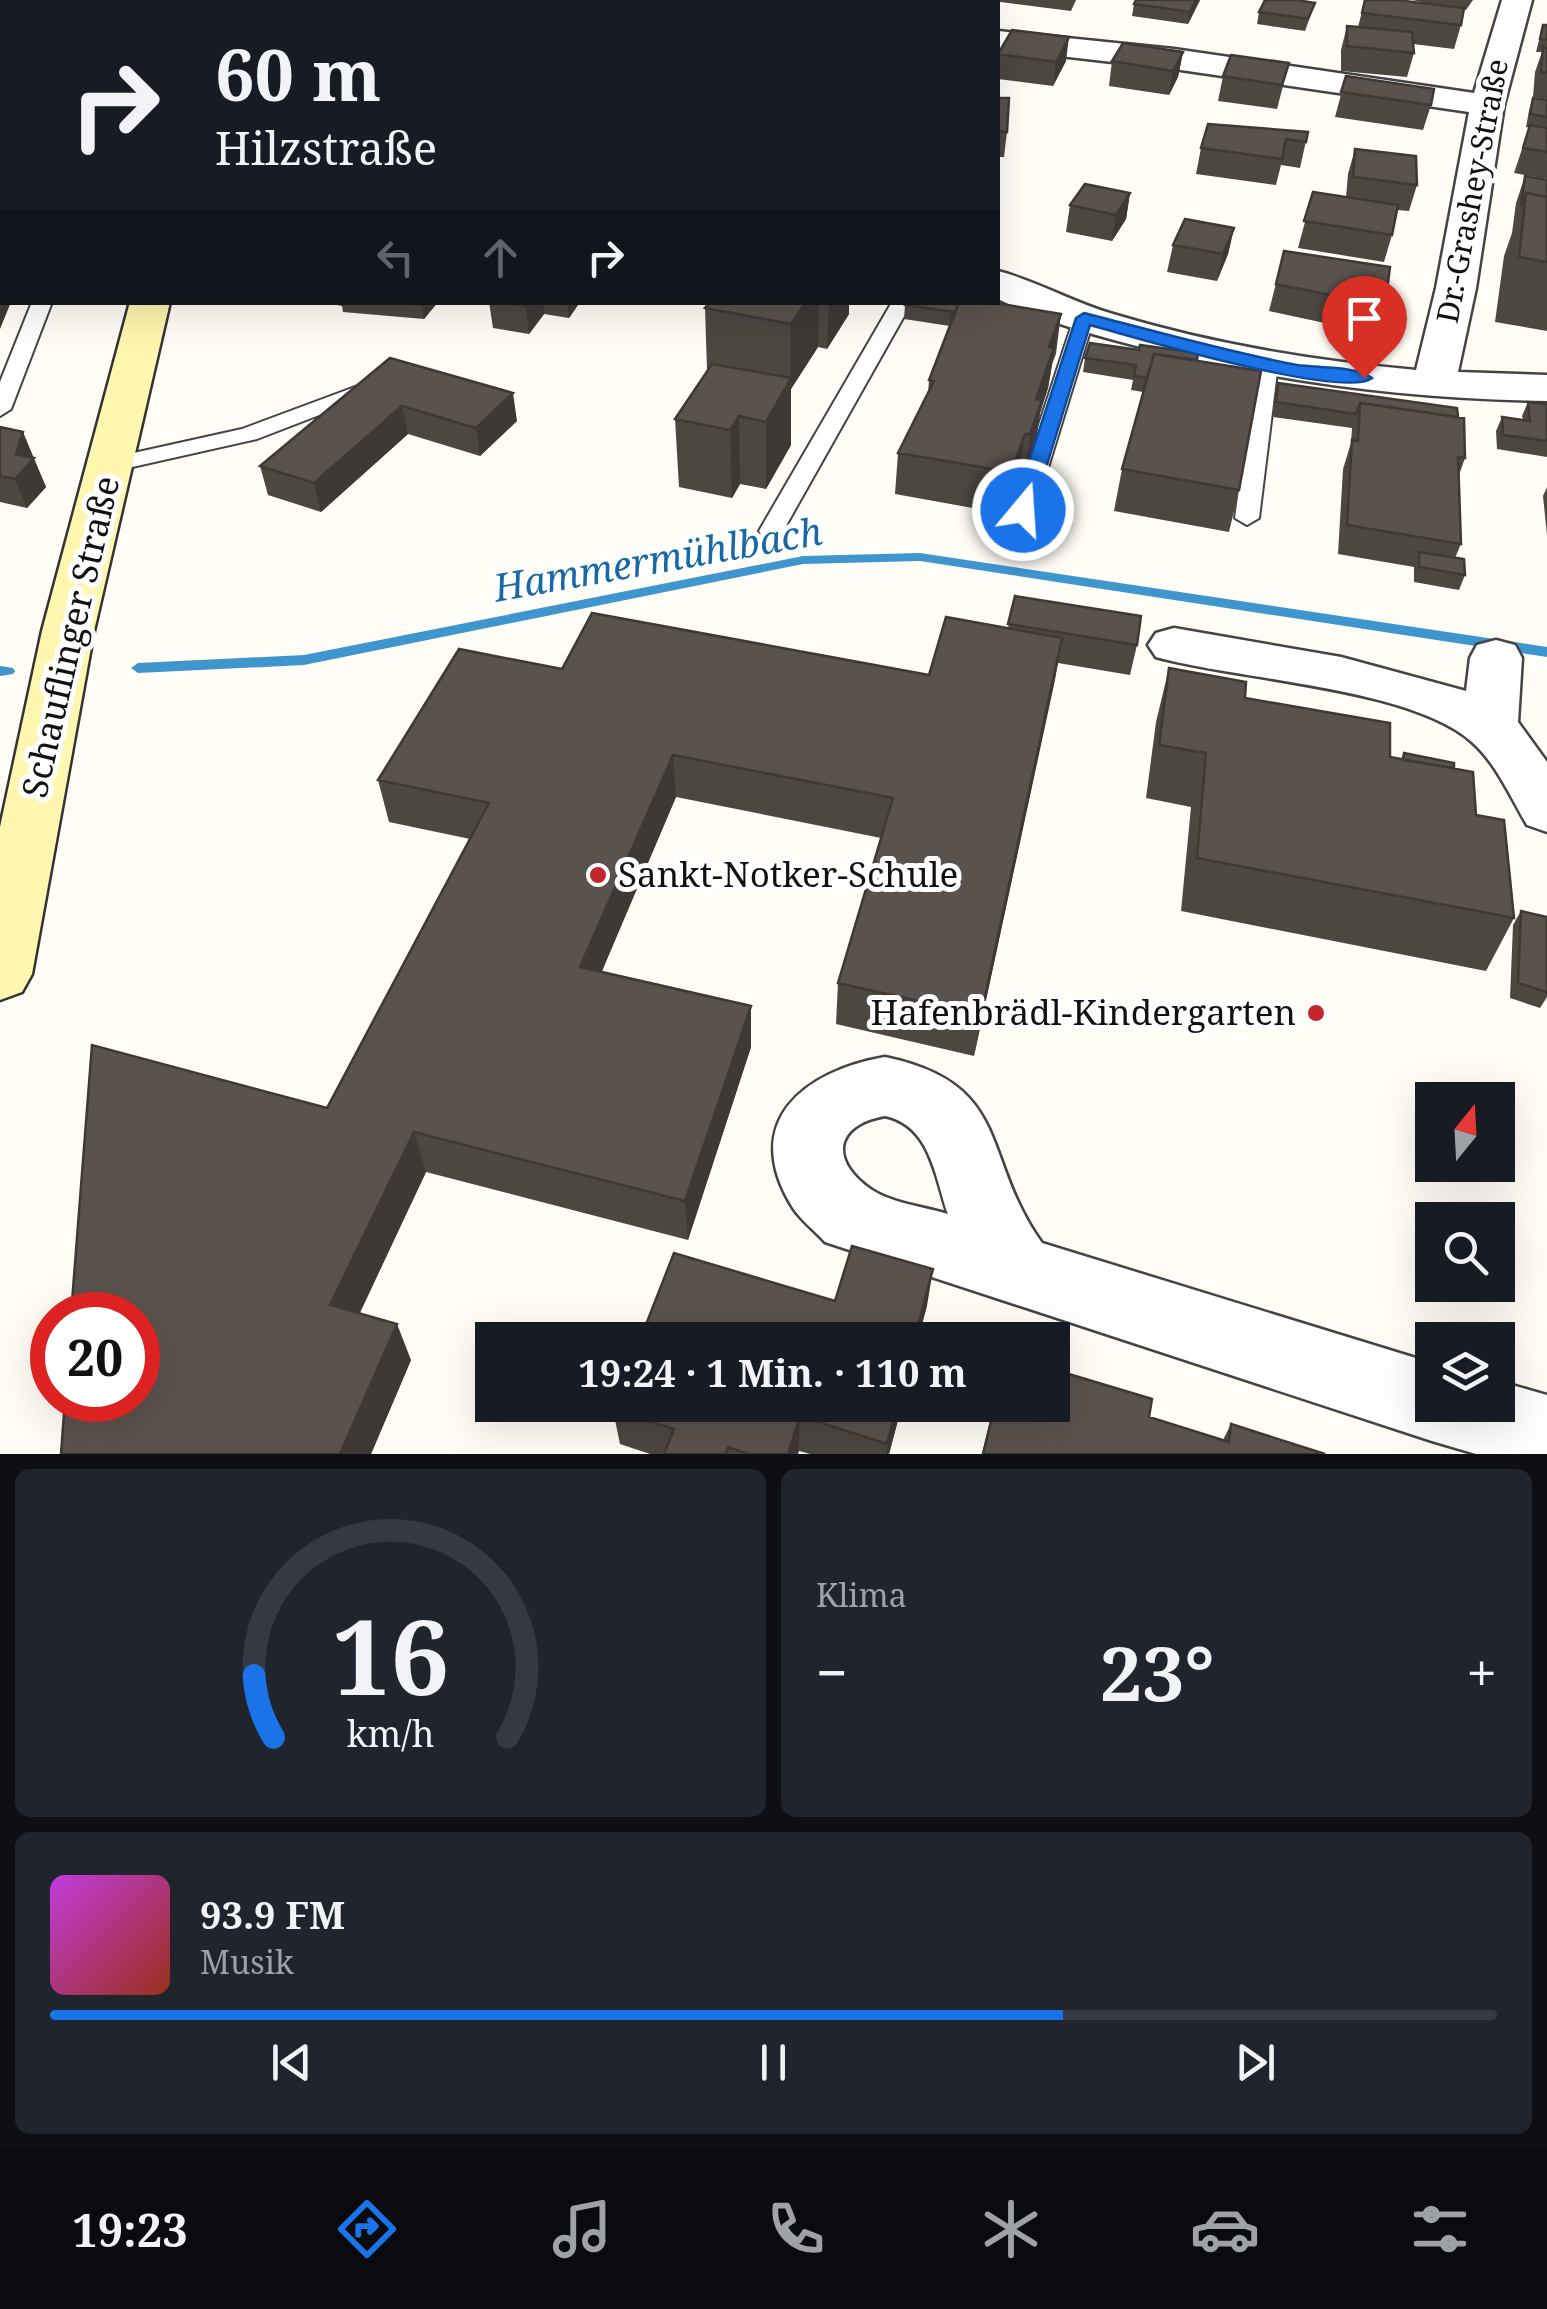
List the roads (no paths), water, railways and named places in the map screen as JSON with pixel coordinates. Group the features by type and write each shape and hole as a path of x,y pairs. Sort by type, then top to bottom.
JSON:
{"main road":[{"name":"Schauflinger Straße","path":"0,974 68,631 149,305"}],"street":[{"path":"1514,8 1547,22"},
{"name":"Dr.-Grashey-Straße","path":"1434,383 1456,288 1487,106 1514,8"},
{"path":"1000,40 1174,59 1487,106"},
{"path":"1000,284 1084,318 1207,353 1328,376 1547,388"},
{"path":"1174,646 1383,686 1444,704 1490,727 1547,810"},
{"path":"1490,727 1496,658"},
{"path":"1017,1270 1415,1397"},
{"path":"1502,1422 1547,1435"}],"lane":[{"path":"0,409 41,305"},
{"path":"771,531 900,305"},
{"path":"1023,510 1084,318"},
{"path":"1247,518 1267,364"},
{"path":"110,465 249,434 400,376"}],"waterway":[{"name":"Hammermühlbach","path":"138,668 304,660 803,560 920,557 1547,652"},
{"name":"Hammermühlbach","path":"0,671 8,671"}],"place":[{"name":"Sankt-Notker-Schule","path":"598,875"},
{"name":"Hafenbrädl-Kindergarten","path":"1316,1013"}]}
